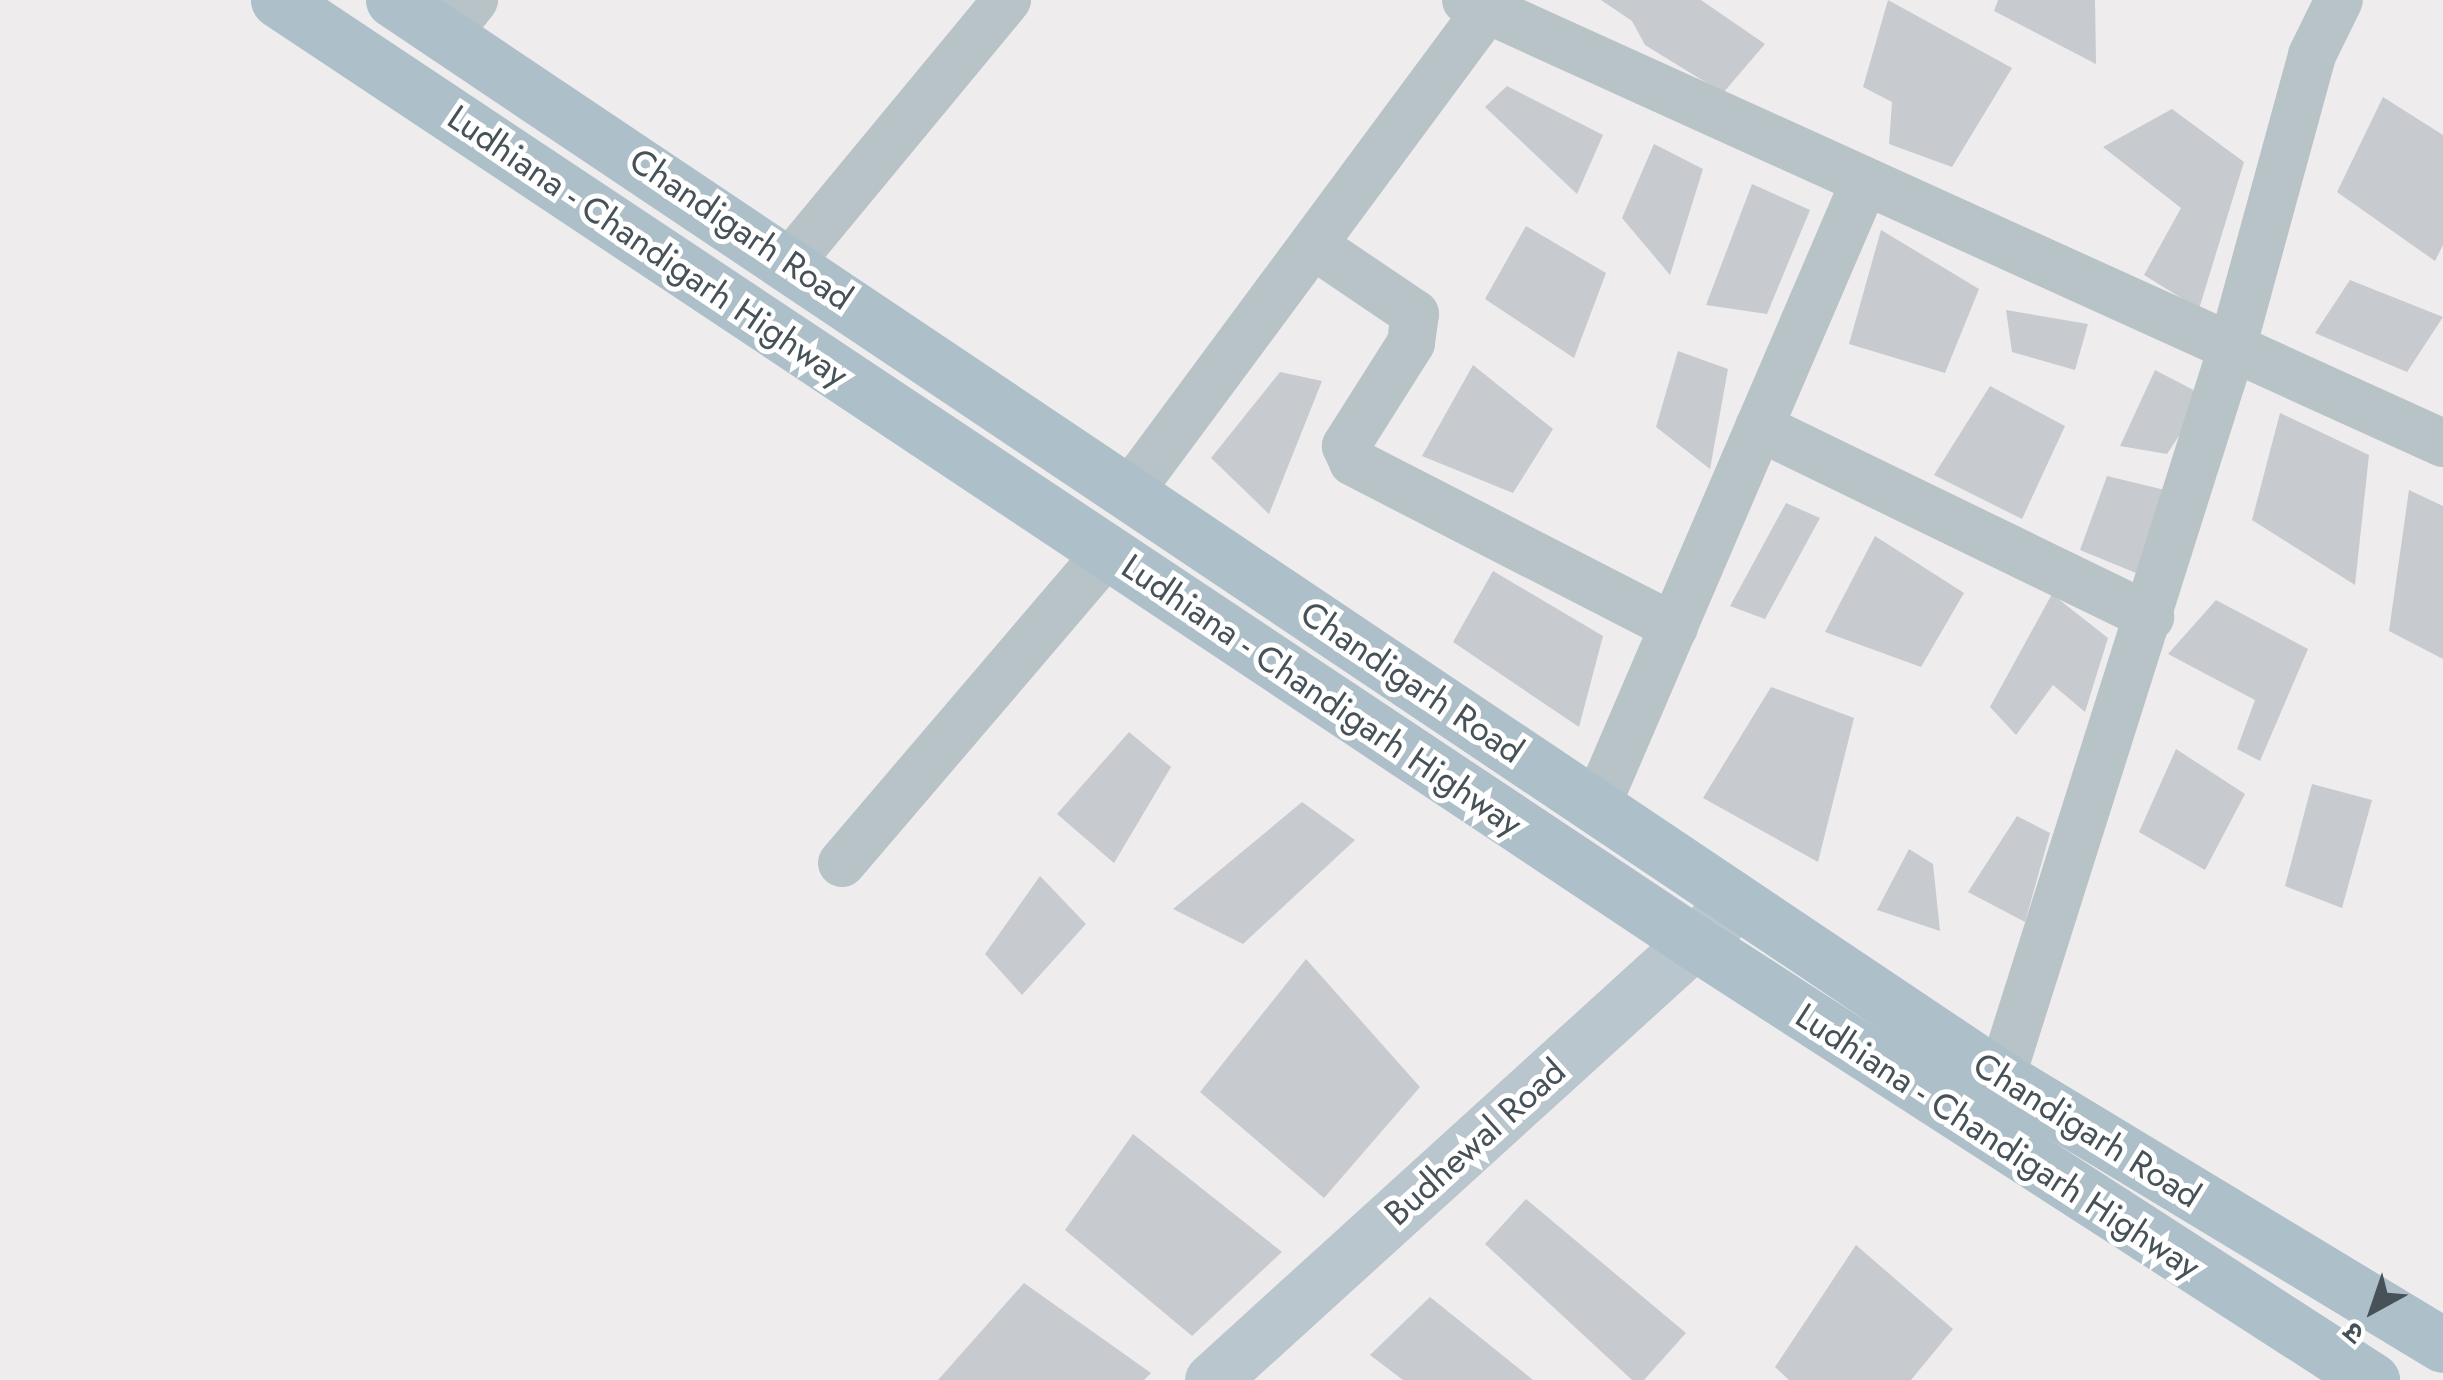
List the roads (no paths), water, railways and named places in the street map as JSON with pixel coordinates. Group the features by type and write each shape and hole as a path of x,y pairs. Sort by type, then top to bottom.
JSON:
{"main road":[{"name":"Ludhiana - Chandigarh Highway","path":"278,0 1695,943 2372,1380"},
{"name":"Chandigarh Road","path":"394,0 460,17 791,261 1737,903 2001,1078 2443,1345"}],"street":[{"path":"791,261 1008,0"},
{"path":"2001,1078 2232,348 2312,55 2339,0"},
{"path":"1131,490 1313,245 1483,3 2443,443"},
{"path":"1596,807 1865,181"},
{"path":"1313,245 1415,314 1411,343 1346,446 1353,462 1674,627"},
{"path":"1759,428 2150,617"},
{"path":"842,862 1108,552"},
{"name":"Budhewal Road","path":"1212,1380 1737,903"}]}
